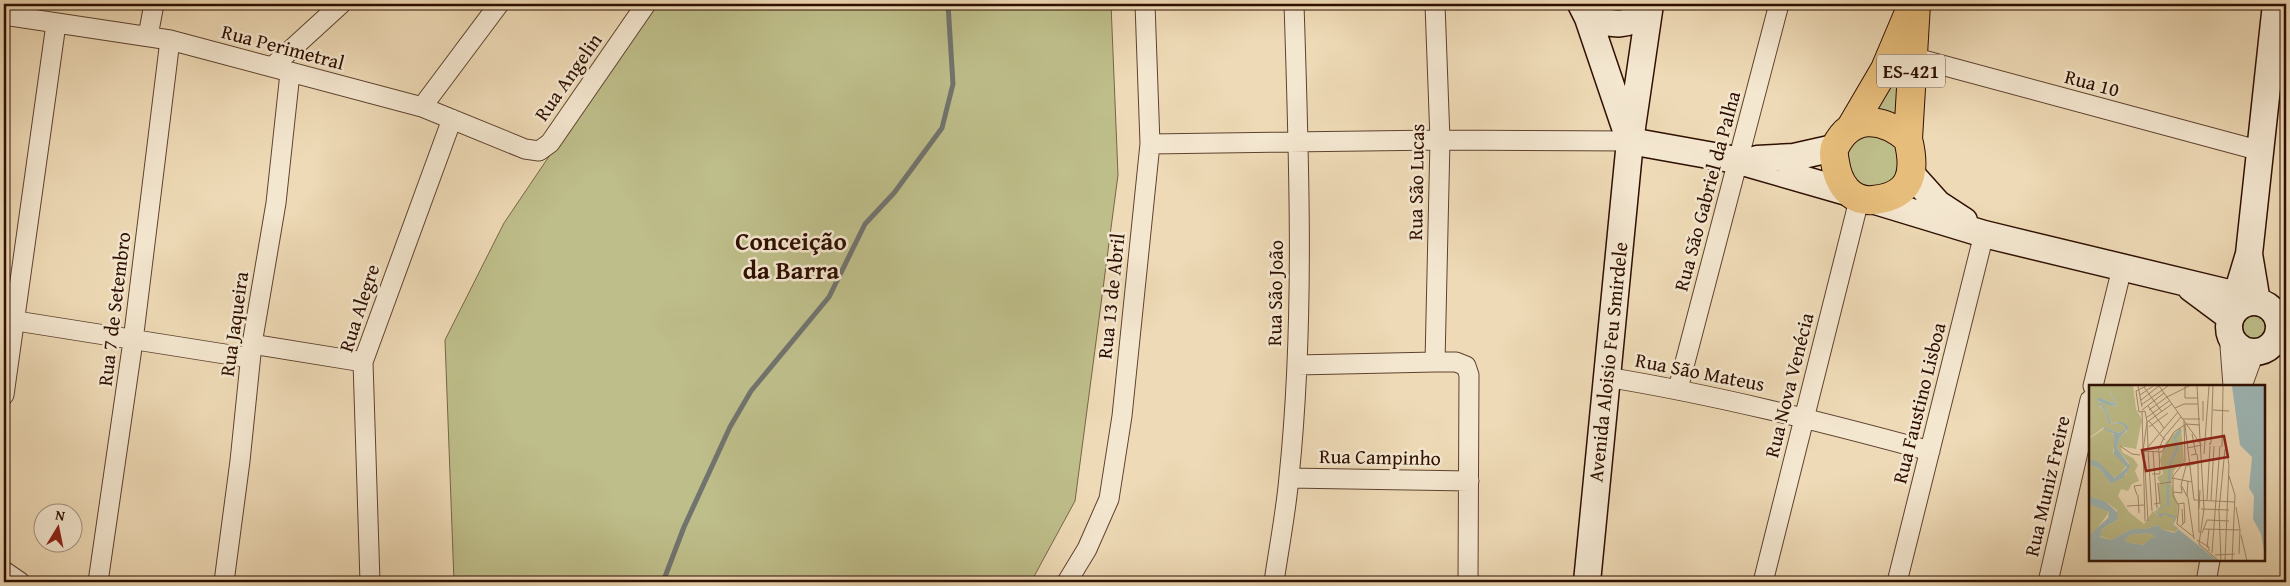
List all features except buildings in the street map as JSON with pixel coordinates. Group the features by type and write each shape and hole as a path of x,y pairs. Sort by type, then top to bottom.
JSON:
{"main road":[{"name":"ES-421","path":"1908,139 1914,4"},
{"path":"1843,137 1868,122 1882,122 1896,129 1908,139 1913,160 1912,175 1896,192 1860,197 1836,170 1843,137 1885,69 1914,4"}],"street":[{"path":"148,36 154,4"},
{"path":"272,67 341,4"},
{"name":"Rua Angelin","path":"543,150 550,143 646,4"},
{"name":"Rua 13 de Abril","path":"1067,582 1087,549 1109,499 1122,416 1150,144 1144,4"},
{"name":"Rua São João","path":"1274,582 1289,478 1297,365 1299,143 1294,4"},
{"name":"Rua São Lucas","path":"1435,4 1440,140 1435,362"},
{"name":"Rua São Gabriel da Palha","path":"1678,389 1736,160 1753,107 1779,4"},
{"path":"2233,385 2239,312 2249,254 2276,4"},
{"path":"422,107 493,7"},
{"path":"1584,11 1608,23 1624,24 1637,20 1650,7"},
{"name":"Avenida Aloisio Feu Smirdele","path":"1587,582 1630,141 1650,7"},
{"name":"Rua Perimetral","path":"4,15 32,11 56,24 170,40 422,107 525,149 543,150"},
{"path":"1584,11 1630,141"},
{"path":"4,395 9,319 56,24"},
{"name":"Rua 7 de Setembro","path":"98,582 133,341 170,40"},
{"name":"Rua 10","path":"1912,58 2261,152"},
{"name":"Rua Jaqueira","path":"224,582 240,462 251,351 276,203 290,73"},
{"name":"Rua Alegre","path":"370,582 363,362 452,119"},
{"path":"1736,160 1794,157 1843,137"},
{"path":"1150,144 1440,140 1630,141 1736,160 1984,234 2183,282 2239,312 2272,309 2275,342 2243,385"},
{"path":"1912,175 1938,204 1984,234"},
{"name":"Rua Nova Venécia","path":"1763,582 1860,197"},
{"name":"Rua Faustino Lisboa","path":"1897,582 1984,234"},
{"path":"2093,385 2122,268"},
{"path":"2239,312 2238,347 2275,342"},
{"path":"9,319 133,341 363,362"},
{"path":"1297,365 1456,362 1466,366 1469,375 1468,582"},
{"name":"Rua São Mateus","path":"1606,377 1678,389 1804,416 1930,451"},
{"name":"Rua Muniz Freire","path":"2048,582 2089,404"},
{"name":"Rua Campinho","path":"1289,478 1469,481"},
{"path":"2206,582 2210,561"},
{"path":"4,571 20,582"}],"green space":[{"path":"652,4 1111,4 1118,175 1075,501 1031,582 454,582 445,340 504,223"},
{"path":"1902,52 1899,118 1870,113"},
{"path":"1871,133 1892,139 1902,161 1892,186 1861,187 1848,171 1847,149 1852,142"},
{"path":"2253,312 2265,317 2270,329 2265,341 2253,346 2241,341 2236,329 2241,317"}],"waterway":[{"path":"663,582 684,527 730,427 751,391 829,297 865,224 894,193 942,128 953,84 948,4"}],"district":[{"name":"Conceição da Barra","path":"791,256"}]}
